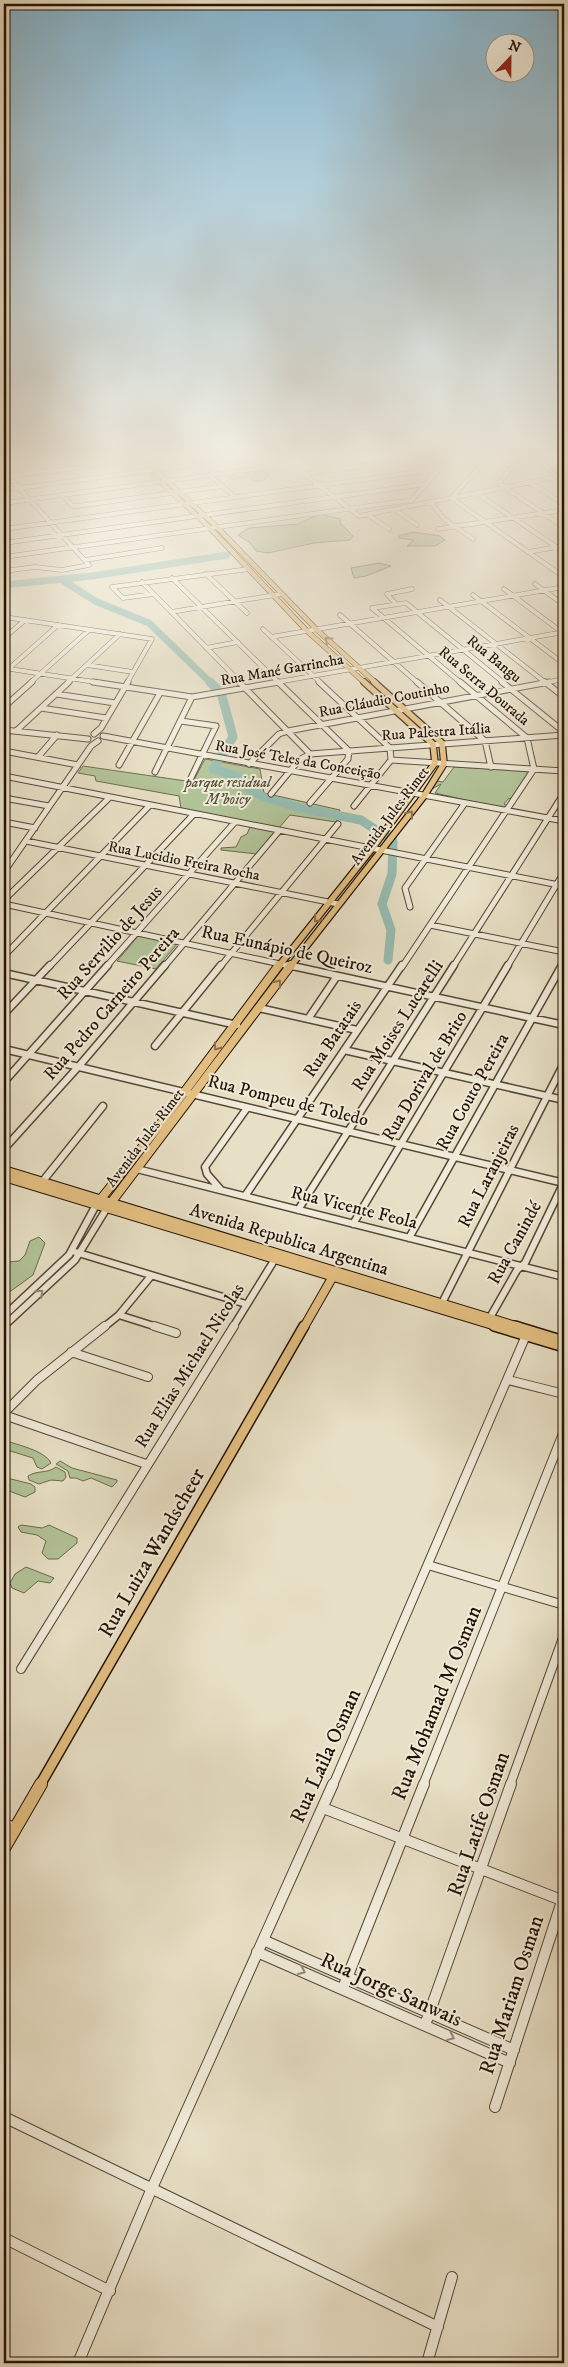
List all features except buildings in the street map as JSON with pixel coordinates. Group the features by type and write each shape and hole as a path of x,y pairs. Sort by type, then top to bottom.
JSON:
{"main road":[{"name":"Avenida Jules Rimet","path":"98,1203 185,1092 280,964 372,849 435,763 433,744 307,631 249,569"},
{"name":"Avenida Jules Rimet","path":"109,1206 338,904 424,796 444,764 442,743 316,629 258,569"},
{"name":"Avenida Republica Argentina","path":"4,1170 98,1203"},
{"name":"Avenida Republica Argentina","path":"4,1178 109,1206 442,1307 481,1322 564,1341"},
{"name":"Avenida Republica Argentina","path":"109,1206 275,1259 334,1274"},
{"name":"Rua Luiza Wandscheer","path":"5,1844 334,1274"},
{"name":"Avenida Republica Argentina","path":"442,1307 491,1318 564,1347"}],"street":[{"path":"154,594 123,598 112,586 238,569"},
{"path":"553,569 564,577"},
{"path":"206,574 247,612"},
{"path":"172,578 349,750 350,756 310,803"},
{"path":"142,582 310,754 301,757 271,794"},
{"path":"535,584 564,605"},
{"path":"271,637 564,587"},
{"path":"395,603 387,594 412,589"},
{"path":"504,589 564,633"},
{"path":"171,612 281,594"},
{"path":"473,595 564,664"},
{"path":"440,600 564,698"},
{"name":"Rua Bangu","path":"395,603 403,602 408,605 564,734"},
{"name":"Rua Serra Dourada","path":"395,603 372,609 527,738 534,769"},
{"path":"340,615 485,740 491,767"},
{"path":"4,617 152,639 101,728 90,739 78,765 4,872"},
{"path":"4,638 25,620"},
{"path":"4,673 6,669 58,625"},
{"path":"263,629 390,748 391,760 354,806"},
{"path":"4,707 89,630"},
{"name":"Rua Mané Garrincha","path":"6,669 192,697 564,633"},
{"path":"16,731 120,634"},
{"path":"206,648 238,642"},
{"path":"87,665 133,672"},
{"name":"Rua Cláudio Coutinho","path":"249,764 279,734 288,731 564,679"},
{"path":"119,765 160,692"},
{"path":"56,694 115,703"},
{"path":"155,772 192,697"},
{"path":"40,708 106,718"},
{"path":"180,721 215,724 190,780"},
{"path":"90,739 101,738 101,728"},
{"name":"Rua José Teles da Conceição","path":"4,730 90,739 115,739 564,821"},
{"name":"Rua Palestra Itália","path":"310,754 564,734"},
{"path":"38,757 57,735"},
{"path":"4,752 78,765"},
{"path":"391,760 564,772"},
{"path":"534,769 508,811 430,925 564,952"},
{"path":"4,776 564,886"},
{"path":"475,934 564,793"},
{"path":"4,798 49,806"},
{"path":"4,902 109,798"},
{"path":"410,907 406,898 405,888 465,803"},
{"path":"4,956 150,806"},
{"path":"4,1014 194,814"},
{"path":"4,822 35,828"},
{"name":"Rua Servilio de Jesus","path":"4,1082 236,822"},
{"path":"155,1046 338,824"},
{"name":"Rua Pedro Carneiro Pereira","path":"4,1149 79,1066 279,831"},
{"name":"Rua Lucidio Freira Rocha","path":"26,841 338,904"},
{"path":"4,858 13,860"},
{"name":"Rua Dorival de Brito","path":"354,1224 564,872"},
{"name":"Rua Eunápio de Queiroz","path":"4,902 137,934 564,1025"},
{"name":"Rua Batatais","path":"245,1196 430,925"},
{"name":"Rua Moises Lucarelli","path":"298,1210 393,1061 436,998 475,934"},
{"name":"Rua Couto Pereira","path":"409,1238 564,961"},
{"path":"4,973 245,1027"},
{"path":"308,1019 337,976"},
{"path":"259,1008 357,1030"},
{"name":"Rua Pompeu de Toledo","path":"4,1049 564,1183"},
{"path":"344,1050 564,1100"},
{"name":"Rua Laranjeiras","path":"442,1307 508,1169 564,1063"},
{"path":"42,1182 103,1106"},
{"path":"222,1190 207,1174 205,1167 247,1108"},
{"name":"Rua Vicente Feola","path":"137,1169 564,1277"},
{"name":"Rua Canindé","path":"491,1318 521,1266 564,1183"},
{"path":"4,1316 72,1251 98,1203"},
{"path":"4,1326 80,1254 109,1206"},
{"path":"72,1251 246,1304"},
{"name":"Rua Elias Michael Nicolas","path":"21,1669 146,1464 275,1259"},
{"path":"146,1464 4,1414 37,1380 118,1315 151,1276"},
{"path":"118,1315 176,1333"},
{"path":"481,1322 491,1318"},
{"name":"Rua Laila Osman","path":"78,2363 152,2188 324,1808 527,1333"},
{"path":"71,1352 148,1378"},
{"path":"508,1380 564,1394"},
{"name":"Rua Mohamad M Osman","path":"343,1988 564,1431"},
{"path":"428,1565 564,1605"},
{"name":"Rua Latife Osman","path":"426,2025 564,1634"},
{"path":"324,1808 482,1869 564,1898"},
{"path":"4,1824 15,1828"},
{"name":"Rua Mariam Osman","path":"495,2107 564,1898"},
{"name":"Rua Jorge Sanwais","path":"263,1940 514,2050"},
{"name":"Rua Jorge Sanwais","path":"258,1952 510,2063"},
{"path":"4,2117 438,2326"},
{"path":"4,2238 110,2291"},
{"path":"427,2363 452,2277"}],"green space":[{"path":"351,569 382,569 366,576 354,578"},
{"name":"parque residual M'boicy","path":"205,759 260,769 264,793 340,810 336,822 290,815 257,854 221,850 221,848 236,847 241,837 247,834 250,827 181,808 179,796 96,781 95,776 78,773 83,766 193,782"},
{"path":"454,767 530,771 514,797 508,799 504,804 507,806 505,809 435,793 441,784 432,789 437,781 443,782"},
{"path":"139,935 178,943 156,969 117,961"},
{"path":"39,1237 45,1243 33,1275 4,1296 4,1253 8,1262 19,1261 25,1255 30,1241"},
{"path":"4,1440 36,1451 48,1458 51,1463 42,1469 37,1467 33,1458 4,1449"},
{"path":"60,1461 72,1468 117,1480 117,1482 112,1487 91,1478 83,1481 70,1478 68,1471 56,1464"},
{"path":"56,1467 65,1472 66,1477 63,1481 51,1480 39,1484 29,1480 28,1476 31,1474 49,1471"},
{"path":"11,1479 31,1484 35,1487 35,1492 25,1497 4,1489 4,1481"},
{"path":"21,1525 42,1528 49,1525 77,1538 77,1543 58,1559 48,1559 42,1553 46,1541 37,1535 21,1532 18,1527"},
{"path":"26,1567 54,1578 50,1583 38,1581 24,1593 12,1588 10,1583 15,1574"}],"waterway":[{"path":"4,585 92,576 134,569"},
{"path":"62,580 97,602 149,623 211,683"},
{"path":"211,683 217,689"},
{"path":"222,696 233,737 213,769 237,776 246,787 263,797 300,808 361,820 393,841 392,874 382,904 391,930 388,960"}]}
